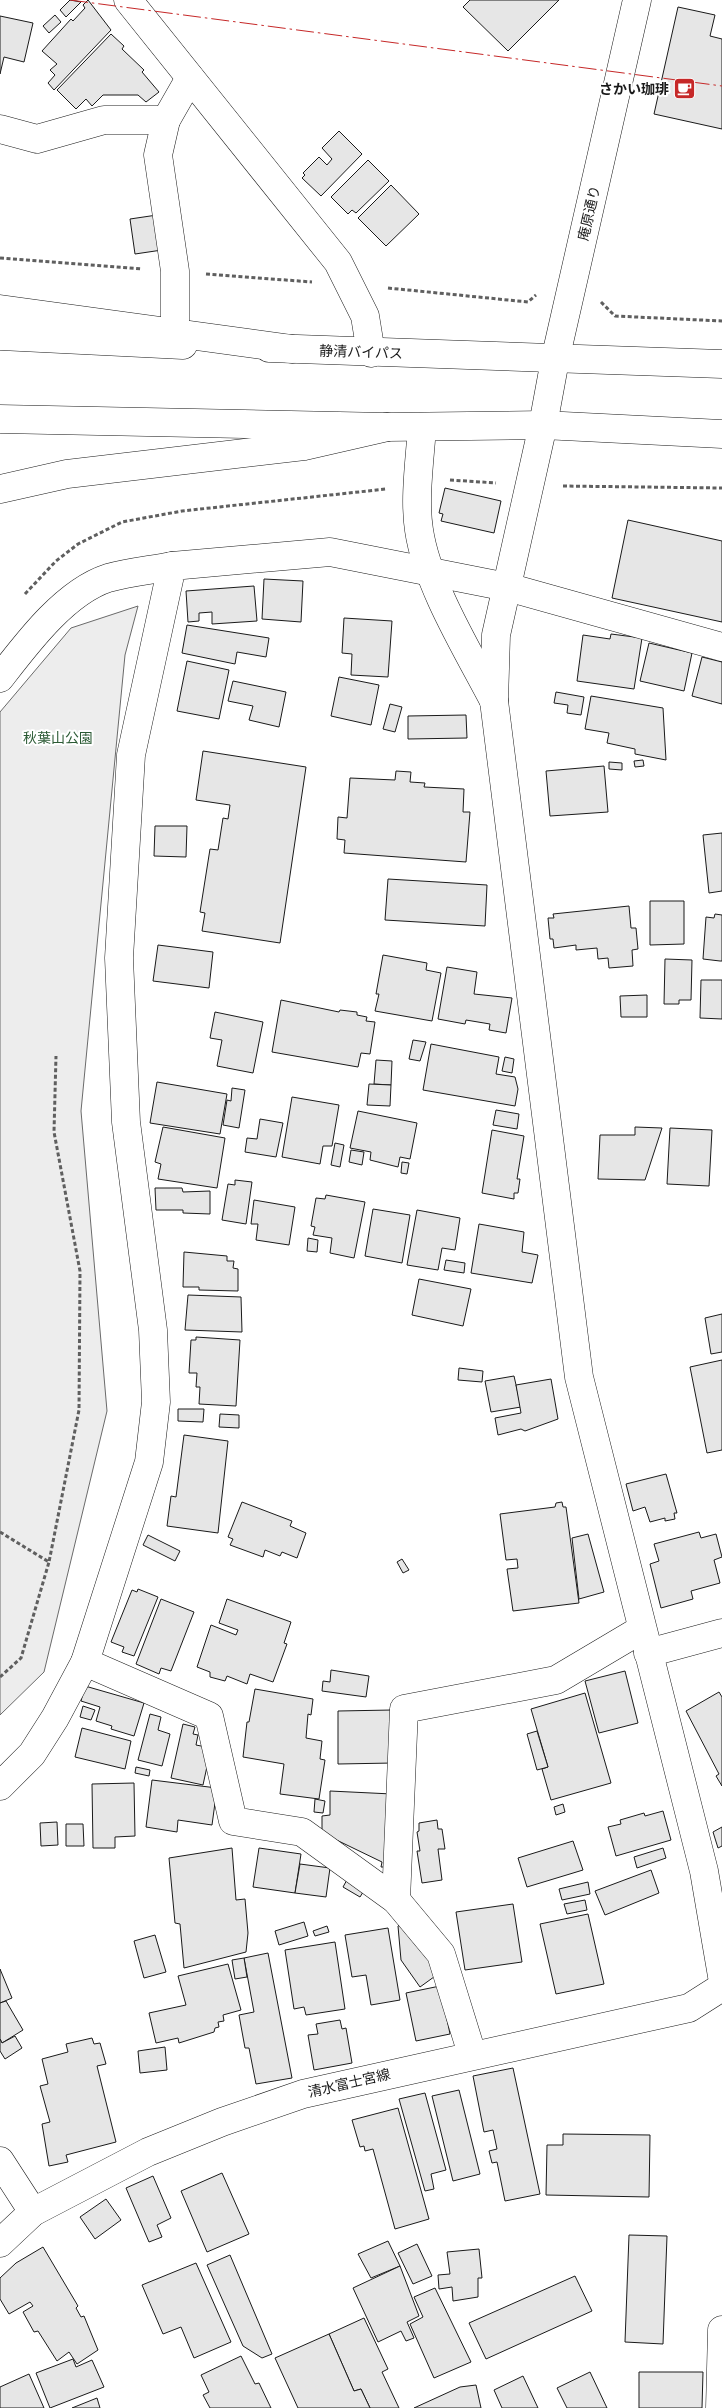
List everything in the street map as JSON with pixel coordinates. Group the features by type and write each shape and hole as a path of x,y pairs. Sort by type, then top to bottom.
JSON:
{"main road":[{"path":"128,0 338,262 365,316 371,353"},
{"name":"庵原通り","path":"494,702 496,635 530,486 555,360 637,0"},
{"path":"175,339 175,271 158,155 166,120 190,78"},
{"path":"0,129 37,139 104,120 166,120"},
{"path":"0,309 175,339"},
{"path":"0,336 175,339"},
{"name":"静清バイパス","path":"175,339 292,350 722,364"},
{"path":"0,419 387,427 543,425 722,434"},
{"path":"0,489 67,474 304,446 387,427"},
{"path":"422,427 418,477 418,530 431,572 494,702 579,1377 704,1871 722,1976"},
{"path":"0,678 38,630 74,597 108,578 172,566 330,552 507,587 722,647"},
{"path":"0,1786 32,1754 55,1718 85,1662 149,1462 156,1402 153,1330 126,1122 119,958 131,755 172,566"},
{"path":"396,1900 404,1709 556,1680 645,1641 722,1633"},
{"path":"85,1662 209,1716 233,1821 302,1832 396,1900 441,1954 472,2054"},
{"name":"清水富士宮線","path":"0,2243 33,2212 148,2152 222,2122 303,2094 472,2054 689,2008 722,1987"},
{"path":"0,2161 33,2212"},
{"path":"720,2408 722,2330"}],"path":[{"path":"23,597 56,561 78,544 122,522 182,511 384,490 418,477 530,486 722,488"},
{"path":"0,1677 21,1658 49,1562 80,1410 80,1271 54,1132 56,1056"},
{"path":"0,1532 49,1562"}],"shaded area":[{"name":"秋葉山公園","path":"138,606 125,655 81,1111 107,1411 44,1672 0,1715 0,712 71,628"}],"building":[{"path":"70,0 81,2 66,17 60,10"},
{"path":"88,0 111,30 54,90 48,83 55,75 50,70 57,64 42,51 71,19 73,21 85,8 83,5"},
{"path":"470,0 559,0 508,51 463,7"},
{"path":"678,7 715,15 710,36 722,39 722,129 654,114"},
{"path":"55,15 61,22 49,33 43,26"},
{"path":"0,16 33,23 24,62 4,57 0,74"},
{"path":"111,34 124,46 122,49 144,70 142,72 159,92 146,102 138,95 103,95 92,106 86,99 76,109 57,90"},
{"path":"339,131 362,154 321,196 302,178 305,175 303,173 319,157 327,165 332,159 322,148"},
{"path":"368,160 389,181 356,213 352,210 348,214 331,197"},
{"path":"391,185 419,214 386,246 358,218"},
{"path":"157,215 162,250 135,254 130,219"},
{"path":"445,488 501,501 494,533 441,521 443,514 439,513"},
{"path":"628,520 722,541 722,622 612,598"},
{"path":"264,579 303,581 301,622 262,619"},
{"path":"254,586 257,621 212,624 212,612 199,613 199,621 188,622 186,591"},
{"path":"344,618 392,621 388,677 351,675 352,654 342,653"},
{"path":"187,625 269,638 266,657 237,652 235,664 182,653"},
{"path":"611,634 642,638 634,689 577,681 583,635 610,639"},
{"path":"649,643 692,653 684,691 640,681"},
{"path":"702,657 722,662 722,704 692,696"},
{"path":"187,661 229,670 219,719 177,711"},
{"path":"339,677 379,685 371,725 331,716"},
{"path":"233,681 286,692 279,727 249,720 253,706 228,701"},
{"path":"556,692 584,697 581,715 567,713 568,705 554,703"},
{"path":"591,696 663,708 666,760 635,754 635,749 607,743 609,733 585,729"},
{"path":"390,704 402,707 395,732 383,729"},
{"path":"466,715 467,738 408,739 408,716"},
{"path":"203,751 306,767 280,943 202,931 205,913 200,912 210,849 218,850 223,818 228,819 230,805 196,800"},
{"path":"643,760 644,766 635,767 634,761"},
{"path":"609,762 622,763 622,770 609,769"},
{"path":"604,766 608,812 550,816 546,771"},
{"path":"396,771 411,772 410,782 425,783 424,787 464,789 463,812 470,812 466,862 344,853 345,840 337,839 338,817 347,818 350,778 395,780"},
{"path":"155,826 187,826 186,857 154,856"},
{"path":"722,833 722,891 709,893 703,835"},
{"path":"388,879 487,885 485,926 385,920"},
{"path":"650,901 684,901 684,944 650,945"},
{"path":"629,906 631,928 636,928 638,949 632,950 633,966 609,968 608,958 598,959 597,948 576,950 576,945 554,948 553,939 550,939 548,918 554,918 553,914"},
{"path":"715,914 722,915 722,961 703,959 706,917 714,918"},
{"path":"158,945 213,952 209,988 153,981"},
{"path":"383,955 427,963 426,970 441,973 432,1021 375,1011 379,994 376,994"},
{"path":"665,959 692,960 691,1000 679,1000 679,1004 664,1004"},
{"path":"447,967 477,972 474,994 512,998 506,1033 489,1030 490,1024 466,1020 465,1024 438,1019"},
{"path":"701,980 722,980 722,1019 700,1018"},
{"path":"647,995 647,1017 621,1017 620,996"},
{"path":"281,1000 339,1012 340,1010 357,1012 357,1015 367,1017 366,1021 375,1022 370,1054 361,1053 358,1067 272,1052"},
{"path":"215,1012 263,1022 253,1073 217,1066 222,1040 210,1038"},
{"path":"413,1040 426,1042 420,1061 409,1059"},
{"path":"431,1044 499,1057 496,1074 515,1077 518,1089 515,1106 423,1090"},
{"path":"505,1057 514,1059 512,1073 502,1071"},
{"path":"376,1060 392,1061 391,1085 374,1084"},
{"path":"157,1082 227,1094 220,1134 150,1123"},
{"path":"369,1084 391,1085 390,1106 367,1105"},
{"path":"232,1088 245,1090 239,1128 223,1125 227,1100 231,1101"},
{"path":"292,1097 339,1105 332,1146 323,1146 320,1164 282,1157"},
{"path":"496,1110 519,1114 517,1129 493,1125"},
{"path":"358,1111 417,1123 410,1159 400,1157 398,1167 370,1160 371,1152 350,1148"},
{"path":"260,1119 283,1123 276,1157 245,1152 247,1138 257,1139"},
{"path":"163,1127 225,1138 217,1188 158,1179 161,1164 155,1162"},
{"path":"635,1127 662,1128 645,1180 598,1179 600,1135 635,1135"},
{"path":"670,1128 712,1130 709,1186 667,1184"},
{"path":"492,1130 524,1136 517,1179 520,1179 518,1193 514,1193 514,1199 482,1193"},
{"path":"335,1143 344,1145 340,1167 331,1165"},
{"path":"351,1150 364,1152 362,1165 349,1162"},
{"path":"402,1162 409,1163 407,1174 401,1173"},
{"path":"235,1180 252,1182 246,1224 222,1220 228,1184 235,1185"},
{"path":"155,1188 182,1188 183,1192 210,1191 210,1214 183,1213 183,1210 156,1210"},
{"path":"326,1195 365,1202 354,1258 330,1253 332,1238 313,1235 315,1227 311,1226 316,1198 325,1199"},
{"path":"254,1200 295,1207 289,1245 256,1240 258,1224 251,1224"},
{"path":"373,1209 410,1215 402,1263 365,1256"},
{"path":"417,1210 460,1218 455,1250 442,1248 438,1270 407,1265"},
{"path":"479,1224 524,1232 522,1252 538,1255 532,1283 471,1273"},
{"path":"308,1238 318,1240 317,1252 307,1251"},
{"path":"184,1252 227,1256 227,1261 234,1261 233,1268 238,1269 238,1291 199,1290 199,1287 183,1287"},
{"path":"446,1260 465,1263 464,1273 444,1270"},
{"path":"419,1279 471,1289 463,1326 412,1315"},
{"path":"188,1295 241,1297 242,1332 185,1330"},
{"path":"722,1314 722,1352 711,1354 705,1318"},
{"path":"196,1337 240,1340 236,1406 199,1404 200,1387 196,1387 197,1373 189,1373 191,1340 196,1340"},
{"path":"722,1360 722,1450 707,1453 690,1367"},
{"path":"459,1368 483,1371 482,1382 458,1380"},
{"path":"514,1376 521,1407 491,1412 485,1381"},
{"path":"551,1379 558,1419 525,1431 521,1429 498,1435 495,1418 521,1413 516,1385"},
{"path":"178,1409 204,1409 203,1422 178,1421"},
{"path":"220,1414 239,1415 239,1428 219,1427"},
{"path":"184,1435 228,1441 218,1533 167,1526 171,1496 176,1497"},
{"path":"666,1474 677,1513 674,1513 675,1519 665,1521 665,1518 650,1522 645,1507 633,1511 626,1484"},
{"path":"242,1502 292,1521 290,1526 306,1533 297,1558 282,1552 280,1556 265,1550 263,1557 230,1545 233,1539 228,1537"},
{"path":"562,1502 563,1507 566,1507 579,1603 513,1611 507,1569 518,1568 517,1559 506,1560 500,1514 555,1507 556,1503"},
{"path":"699,1532 701,1538 716,1534 722,1557 714,1560 720,1583 691,1591 693,1599 661,1608 650,1564 659,1561 654,1544"},
{"path":"588,1534 604,1592 579,1599 572,1538"},
{"path":"148,1535 180,1551 175,1561 143,1545"},
{"path":"402,1559 409,1570 403,1573 397,1562"},
{"path":"138,1589 158,1597 134,1656 122,1652 124,1647 111,1642 132,1590 137,1592"},
{"path":"161,1599 194,1612 171,1671 161,1668 159,1674 136,1664"},
{"path":"227,1599 291,1622 284,1643 287,1644 273,1682 250,1674 247,1684 227,1676 225,1681 210,1677 210,1672 197,1667 211,1625 236,1635 238,1630 219,1623"},
{"path":"331,1670 369,1676 366,1697 322,1691 323,1681 330,1682"},
{"path":"625,1671 638,1723 599,1733 585,1681"},
{"path":"85,1686 144,1703 134,1736 111,1729 112,1726 96,1721 100,1707 81,1701"},
{"path":"255,1689 313,1699 311,1715 308,1714 306,1738 322,1741 320,1759 325,1760 319,1799 280,1794 284,1764 243,1757 247,1722 249,1722"},
{"path":"719,1692 722,1697 722,1786 716,1776 719,1774 686,1711"},
{"path":"585,1693 611,1783 551,1800 542,1769 548,1767 531,1709"},
{"path":"83,1706 95,1710 91,1720 80,1717"},
{"path":"392,1710 393,1763 338,1764 338,1711"},
{"path":"150,1714 161,1717 158,1730 170,1734 162,1766 138,1760"},
{"path":"183,1724 195,1727 193,1734 198,1735 196,1745 211,1748 203,1785 171,1778"},
{"path":"82,1728 131,1741 125,1769 75,1757"},
{"path":"537,1731 548,1767 537,1770 527,1734"},
{"path":"136,1767 150,1770 149,1776 135,1773"},
{"path":"152,1780 217,1788 212,1825 178,1820 177,1832 146,1827"},
{"path":"134,1783 135,1836 115,1837 115,1848 93,1848 92,1784"},
{"path":"330,1791 392,1794 392,1867 381,1867 382,1862 322,1833 322,1816 330,1815"},
{"path":"315,1799 325,1801 323,1813 314,1812"},
{"path":"563,1804 565,1812 556,1815 554,1807"},
{"path":"663,1811 671,1840 616,1856 608,1827 621,1824 620,1820 644,1813 645,1816"},
{"path":"437,1820 438,1829 442,1829 445,1849 438,1849 442,1880 422,1883 417,1851 420,1851 417,1832 419,1831 419,1823"},
{"path":"57,1822 58,1845 41,1846 40,1823"},
{"path":"66,1824 83,1824 84,1846 66,1846"},
{"path":"722,1827 722,1846 718,1848 713,1832"},
{"path":"573,1841 583,1870 527,1887 518,1858"},
{"path":"232,1848 236,1900 245,1899 248,1933 246,1952 184,1968 180,1924 175,1923 169,1858"},
{"path":"259,1848 301,1854 295,1893 253,1887"},
{"path":"663,1848 666,1858 637,1868 634,1857"},
{"path":"300,1864 330,1868 326,1897 295,1893"},
{"path":"651,1870 659,1893 605,1915 595,1891"},
{"path":"348,1878 365,1889 360,1897 343,1887"},
{"path":"588,1882 590,1894 562,1900 559,1889"},
{"path":"585,1900 587,1910 567,1914 564,1904"},
{"path":"513,1904 522,1962 465,1970 456,1912"},
{"path":"588,1914 604,1984 556,1994 540,1924"},
{"path":"404,1921 445,1969 420,1987 401,1960 398,1926"},
{"path":"304,1922 308,1936 279,1945 275,1931"},
{"path":"327,1926 329,1932 315,1936 313,1931"},
{"path":"388,1928 400,2000 371,2005 366,1975 352,1977 345,1935"},
{"path":"155,1935 166,1972 144,1978 134,1941"},
{"path":"335,1942 345,2009 306,2015 304,2007 294,2009 285,1950"},
{"path":"268,1953 292,2078 256,2084 249,2048 245,2048 239,2015 254,2012 244,1958"},
{"path":"244,1958 247,1977 235,1979 232,1960"},
{"path":"228,1964 241,2010 223,2015 224,2021 218,2022 219,2027 215,2028 214,2032 179,2043 178,2038 156,2043 149,2013 186,2005 178,1976"},
{"path":"0,1969 12,1998 0,2003"},
{"path":"440,1986 450,2034 416,2041 406,1993"},
{"path":"6,2001 23,2030 2,2043 0,2039 0,2003"},
{"path":"340,2020 342,2029 346,2028 352,2063 314,2070 308,2035 318,2034 316,2024"},
{"path":"15,2036 22,2048 5,2059 0,2051 0,2039 2,2043"},
{"path":"92,2038 94,2044 100,2043 106,2064 97,2066 116,2142 66,2155 68,2162 49,2166 42,2124 50,2122 40,2086 48,2084 42,2059 68,2052 66,2044"},
{"path":"165,2047 167,2070 140,2073 138,2051"},
{"path":"513,2068 540,2194 505,2201 497,2162 492,2163 489,2151 497,2149 493,2130 484,2132 473,2076"},
{"path":"459,2090 480,2174 453,2181 432,2096"},
{"path":"425,2093 446,2170 431,2174 434,2189 425,2191 399,2099"},
{"path":"398,2108 429,2219 395,2229 373,2149 365,2151 364,2146 360,2147 352,2120"},
{"path":"563,2134 650,2135 649,2197 546,2195 547,2145 563,2145"},
{"path":"222,2173 249,2234 207,2252 181,2191"},
{"path":"153,2176 171,2218 157,2225 162,2237 149,2242 126,2188"},
{"path":"106,2199 121,2220 95,2239 80,2217"},
{"path":"629,2235 667,2236 663,2344 625,2342"},
{"path":"388,2241 400,2266 371,2278 358,2254"},
{"path":"417,2244 432,2276 413,2284 398,2253"},
{"path":"43,2247 78,2306 76,2308 81,2317 84,2316 98,2350 77,2364 69,2352 57,2361 38,2331 34,2332 23,2312 33,2306 30,2302 9,2314 0,2299 0,2278 16,2263"},
{"path":"479,2249 482,2278 478,2278 478,2297 453,2301 452,2287 439,2289 438,2275 450,2274 447,2252"},
{"path":"230,2255 272,2354 262,2358 243,2346 207,2265"},
{"path":"196,2263 231,2342 194,2358 181,2327 163,2334 142,2285"},
{"path":"400,2266 419,2316 407,2322 414,2338 406,2341 401,2331 378,2342 353,2288"},
{"path":"575,2276 592,2311 486,2359 469,2323"},
{"path":"435,2288 471,2362 434,2378 410,2324 423,2317 414,2297"},
{"path":"364,2318 388,2369 382,2372 399,2408 370,2408 361,2389 354,2391 329,2334"},
{"path":"329,2334 354,2391 361,2389 370,2408 298,2408 275,2358"},
{"path":"241,2356 255,2384 259,2383 271,2408 210,2408 203,2395 209,2392 201,2375"},
{"path":"73,2359 76,2367 92,2360 104,2387 50,2408 36,2373"},
{"path":"590,2372 607,2408 567,2408 557,2388"},
{"path":"639,2372 703,2372 702,2408 639,2408"},
{"path":"29,2374 44,2408 0,2408 0,2387"},
{"path":"523,2376 538,2408 502,2408 494,2390"},
{"path":"476,2385 481,2408 414,2408 460,2387"},
{"path":"97,2398 100,2408 72,2408"}],"power":[{"path":"70,0 722,86"}],"place":[{"name":"さかい珈琲","path":"685,89"}]}
